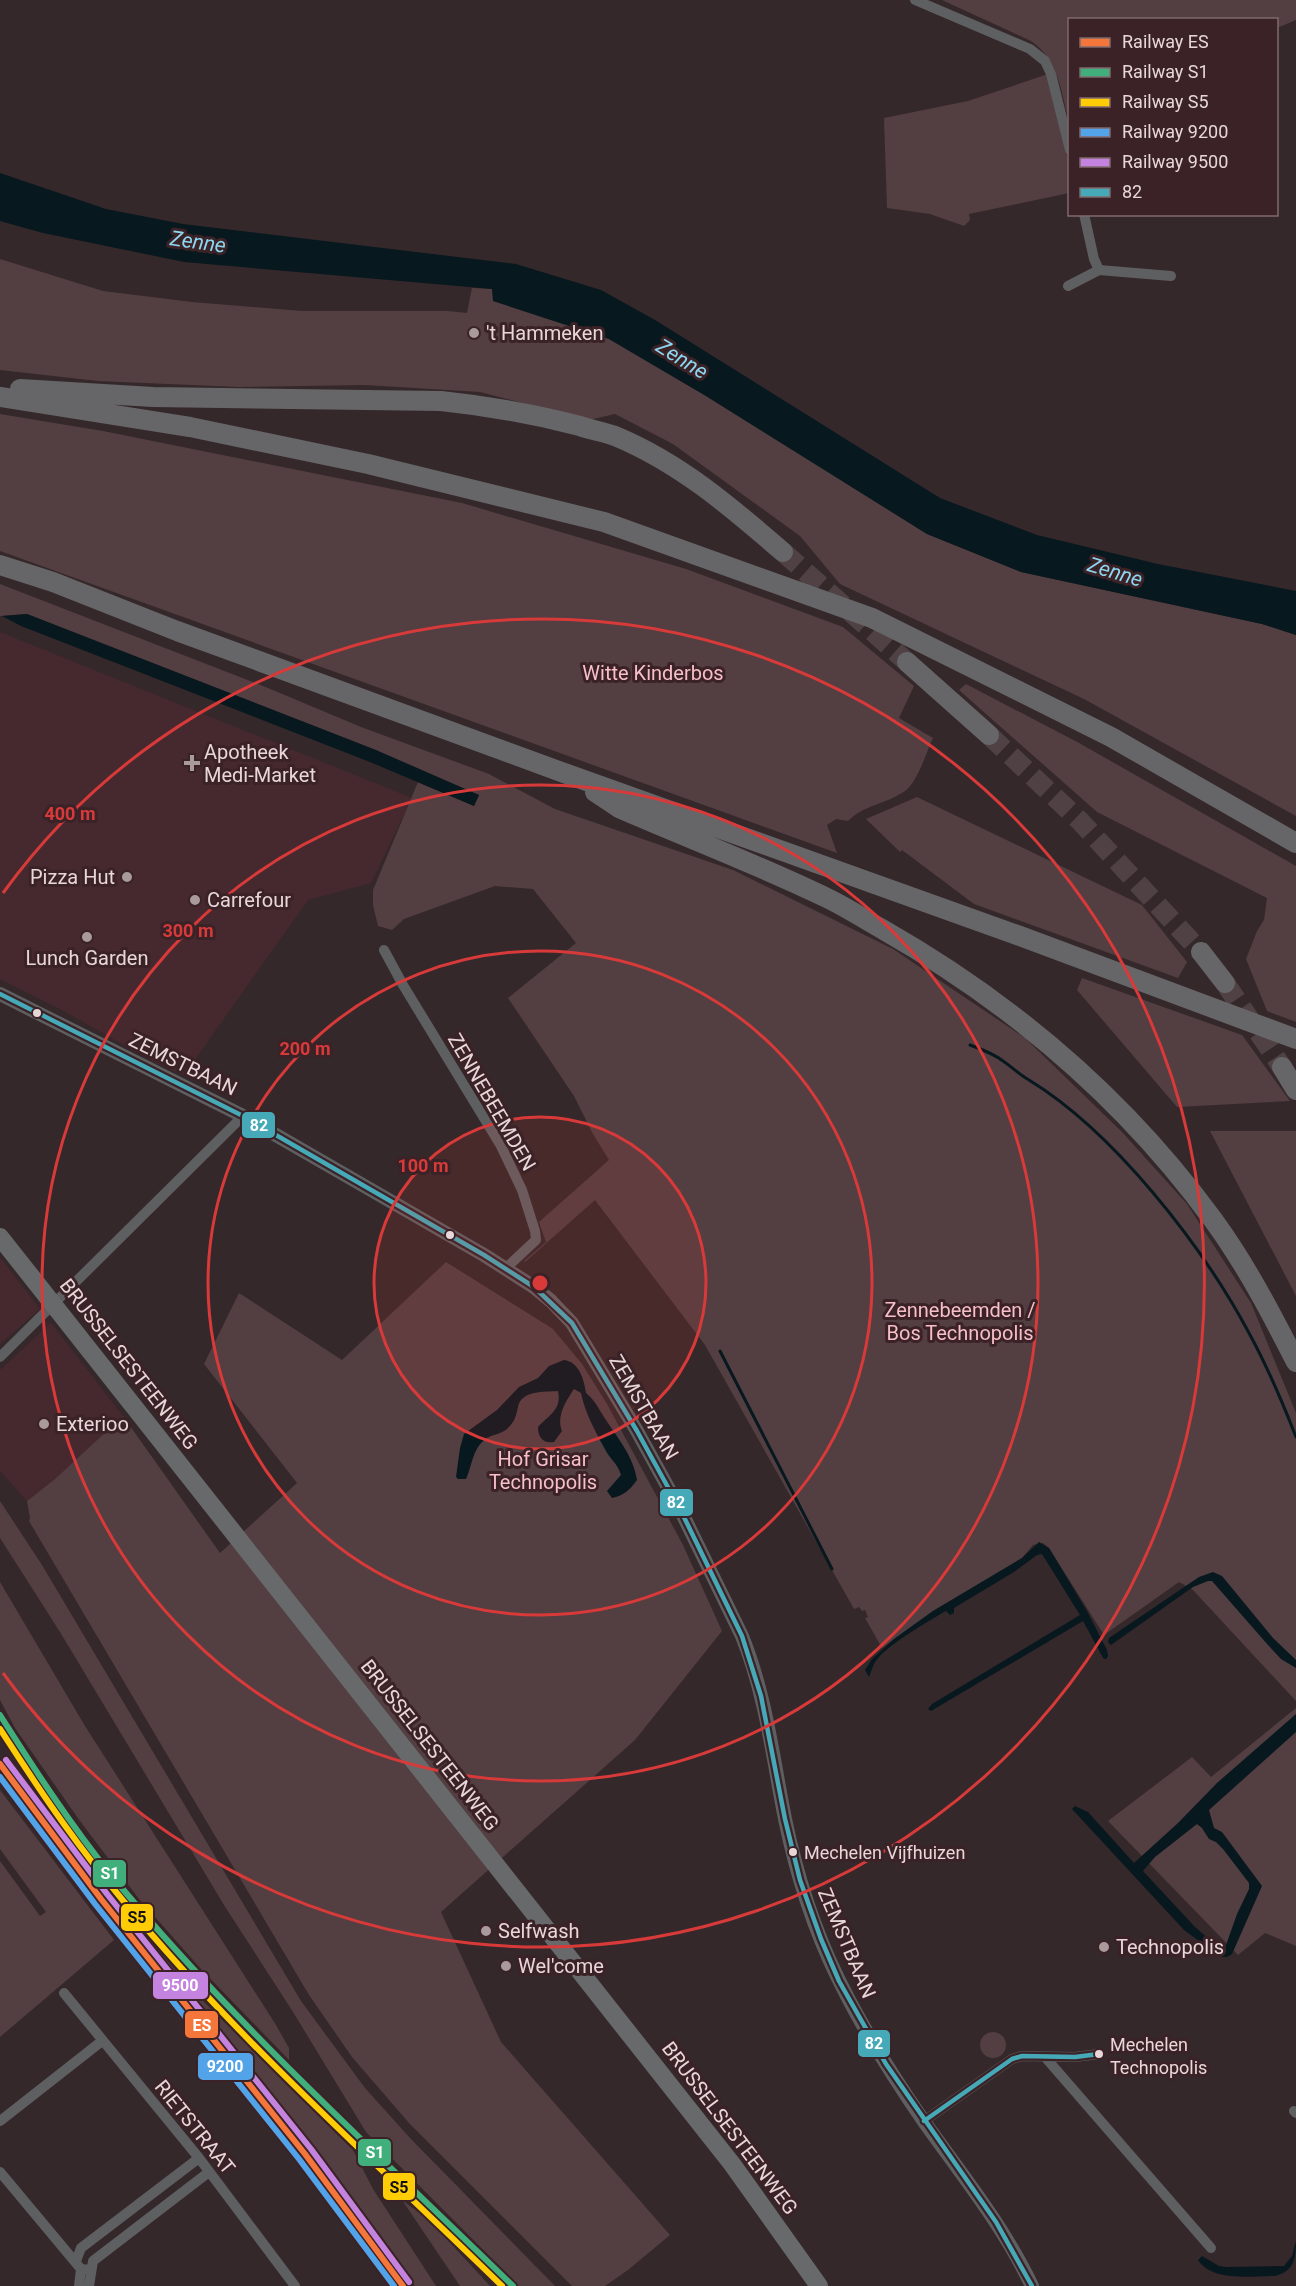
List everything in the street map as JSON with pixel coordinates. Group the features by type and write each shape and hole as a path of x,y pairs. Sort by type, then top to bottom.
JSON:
{"highway":[{"path":"0,387 153,397 441,401 488,406 551,418 614,436 667,462 722,498 783,552"},
{"path":"0,397 213,432 368,464 604,522 872,618 1111,737 1296,843"},
{"path":"0,565 53,582 177,631 1020,936 1296,1039"},
{"path":"907,663 989,735"},
{"path":"567,774 619,808 839,904 982,992 1054,1048 1114,1102 1165,1158 1207,1212 1250,1276 1296,1362"},
{"path":"1201,952 1225,983"},
{"path":"1282,1067 1296,1090"}],"main road":[{"name":"BRUSSELSESTEENWEG","path":"0,1237 732,2164 819,2286"}],"street":[{"path":"915,0 1015,41 1040,56 1049,67 1068,142"},
{"path":"1084,216 1094,259 1099,270"},
{"path":"1068,286 1099,270 1171,276"},
{"name":"ZENNEBEEMDEN","path":"384,950 501,1146 522,1190 536,1240 505,1269"},
{"name":"ZEMSTBAAN","path":"0,994 243,1116 505,1269 551,1301 572,1323 637,1431 719,1586 742,1636 756,1674 767,1717 802,1889 817,1931 858,2018 924,2121 994,2220 1032,2286"},
{"path":"0,1357 243,1116"},
{"name":"RIETSTRAAT","path":"64,1993 199,2158 295,2286"},
{"path":"0,2121 102,2041"},
{"path":"924,2121 1012,2059 1022,2056 1099,2054"},
{"path":"1045,2057 1211,2248"},
{"path":"89,2286 83,2267 81,2248 199,2158"},
{"path":"0,2172 83,2267"},
{"path":"78,2286 83,2267 209,2172"}],"shaded area":[{"path":"0,632 412,798 371,883 308,900 184,1075 154,1062 60,1009 0,979"},
{"path":"0,1257 40,1309 0,1344"},
{"path":"51,1323 123,1416 55,1479 27,1501 0,1471 0,1370"}],"green space":[{"path":"942,0 1296,0 1296,20 1278,28 1278,18 1068,18 1068,119 1061,88 1053,67 1048,57 1031,41"},
{"path":"1048,74 1068,160 1068,193 969,214 970,220 964,226 930,214 887,208 884,118 968,101"},
{"path":"0,259 103,291 192,302 302,311 467,313 472,288 492,289 494,301 609,339 706,396 927,534 1021,572 1262,624 1296,635 1296,816 1084,699 840,584 800,536 673,444 615,414 589,420 480,392 365,385 238,387 98,381 0,370"},
{"name":"Witte Kinderbos","path":"0,414 103,431 462,503 686,569 843,627 914,686 899,718 933,738 918,774 905,791 861,811 848,821 836,819 827,825 837,853 0,551"},
{"name":"Zennebeemden / Bos Technopolis","path":"0,584 268,688 361,727 489,774 555,809 733,870 893,949 1025,1038 1122,1132 1187,1204 1251,1303 1296,1413 1296,1701 1192,1589 1179,1582 1104,1635 1049,1548 1043,1543 1033,1545 1022,1558 933,1611 882,1648 865,1618 868,1617 865,1610 862,1611 859,1607 854,1609 705,1345 595,1200 524,1261 546,1242 539,1222 609,1160 574,1096 508,998 576,943 533,889 495,886 404,919 392,930 378,926 373,905 373,890 418,782 474,806 479,795 350,740 27,614 0,616"},
{"path":"966,684 1079,743 1296,866 1296,1022 1267,1011 1246,959 1264,920 1267,898 1097,812 959,690"},
{"path":"917,797 1142,905 1187,962 1178,978 974,904 902,850 900,852 866,819"},
{"path":"1082,978 1242,1035 1290,1101 1177,1107 1077,990"},
{"path":"1210,1131 1296,1131 1296,1296"},
{"name":"Hof Grisar Technopolis","path":"446,1262 553,1329 582,1364 607,1404 683,1545 722,1631 635,1740 441,1912 501,2042 670,2235 605,2286 572,2286 409,2123 352,2057 309,1995 29,1521 27,1501 55,1479 123,1416 220,1553 297,1483 204,1364 239,1293 342,1360"},
{"path":"0,1501 42,1565 301,2001 365,2088 410,2138 555,2286 519,2286 366,2132 224,1905 60,1632 0,1538"},
{"path":"0,1582 85,1726 276,2025 289,2048 289,2060 201,1969 139,1899 80,1821 15,1728 0,1700"},
{"path":"1296,1708 1296,1946 1265,1933 1238,1955 1108,1821 1192,1757 1211,1777"},
{"path":"0,1790 114,1940 0,2037 0,1861 40,1916 46,1912 0,1849"},
{"path":"120,1907 202,2000 353,2150 373,2189 436,2286 415,2286 325,2164 269,2093 116,1910"},
{"path":"993,2032 1002,2036 1006,2045 1002,2054 993,2058 984,2054 980,2045 984,2036"},
{"path":"402,2200 430,2221 490,2286 460,2286"}],"water":[{"name":"Zenne","path":"0,173 106,209 183,224 516,264 601,290 655,320 940,498 1037,535 1158,564 1296,591 1296,635 1262,624 1021,572 927,534 706,396 609,339 493,301 492,289 184,262 43,233 0,221"},
{"path":"27,614 376,750 479,795 474,806 370,762 21,626 2,616"},
{"path":"564,1360 577,1368 586,1393 595,1402 629,1456 637,1480 632,1487 612,1498 607,1491 621,1475 595,1430 581,1393 574,1389 561,1414 562,1431 554,1442 542,1439 538,1427 556,1408 559,1398 558,1391 529,1395 520,1401 515,1418 508,1428 487,1438 478,1447 466,1479 458,1479 456,1477 464,1434 497,1410 519,1387 538,1378 549,1366"},
{"path":"1039,1542 1049,1548 1087,1611 1107,1650 1106,1659 1102,1656 1083,1621 931,1711 928,1709 932,1704 1080,1615 1042,1554 954,1608 954,1613 950,1615 946,1611 901,1639 877,1659 869,1677 865,1670 872,1659 894,1639 933,1611 1022,1558"},
{"path":"1213,1572 1222,1576 1273,1638 1296,1660 1296,1668 1281,1659 1212,1581 1193,1587 1111,1645 1108,1642 1109,1638 1199,1577"},
{"path":"1296,1714 1296,1732 1209,1810 1214,1828 1222,1832 1262,1886 1232,1954 1227,1957 1221,1957 1184,1930 1072,1809 1075,1806 1088,1812 1134,1863 1217,1783","holes":["1197,1824 1209,1839 1223,1849 1249,1883 1249,1889 1226,1945 1219,1948 1195,1927 1143,1871 1155,1857"]},
{"path":"1296,2241 1293,2263 1286,2271 1275,2276 1222,2275 1204,2267 1198,2260 1202,2256 1219,2266 1227,2267 1284,2266 1292,2256"}],"waterway":[{"path":"970,1045 999,1058 1061,1102 1093,1129 1153,1193 1181,1228 1230,1299 1262,1358 1296,1437"},
{"path":"720,1351 832,1569"}],"tunnel":[{"path":"783,552 907,662"},
{"path":"989,735 1080,821 1201,952"},
{"path":"1225,983 1282,1067"}],"rail line":[{"name":"S1","path":"0,1715 81,1836 158,1930 306,2086 513,2286"},
{"name":"S5","path":"0,1729 50,1805 149,1932 246,2037 502,2286"},
{"name":"9500","path":"6,1760 107,1894 311,2149 409,2282"},
{"name":"ES","path":"0,1764 101,1899 305,2154 403,2286"},
{"name":"9200","path":"0,1777 95,1904 299,2159 394,2286"}],"transit line":[{"name":"82","path":"0,994 243,1116 484,1255 534,1287 572,1323 637,1431 681,1511 742,1636 761,1696 785,1819 800,1880 839,1981 886,2064 996,2222 1032,2286"},
{"name":"82","path":"924,2121 1012,2059 1022,2056 1075,2057 1099,2054"}],"place":[{"name":"'t Hammeken","path":"474,333"},
{"name":"Apotheek Medi-Market","path":"192,763"},
{"name":"Pizza Hut","path":"127,877"},
{"name":"Carrefour","path":"195,900"},
{"name":"Lunch Garden","path":"87,937"},
{"name":"Exterioo","path":"44,1424"},
{"name":"Mechelen Vijfhuizen","path":"793,1852"},
{"name":"Selfwash","path":"486,1931"},
{"name":"Technopolis","path":"1104,1947"},
{"name":"Wel'come","path":"506,1966"},
{"name":"Mechelen Technopolis","path":"1099,2054"}]}
